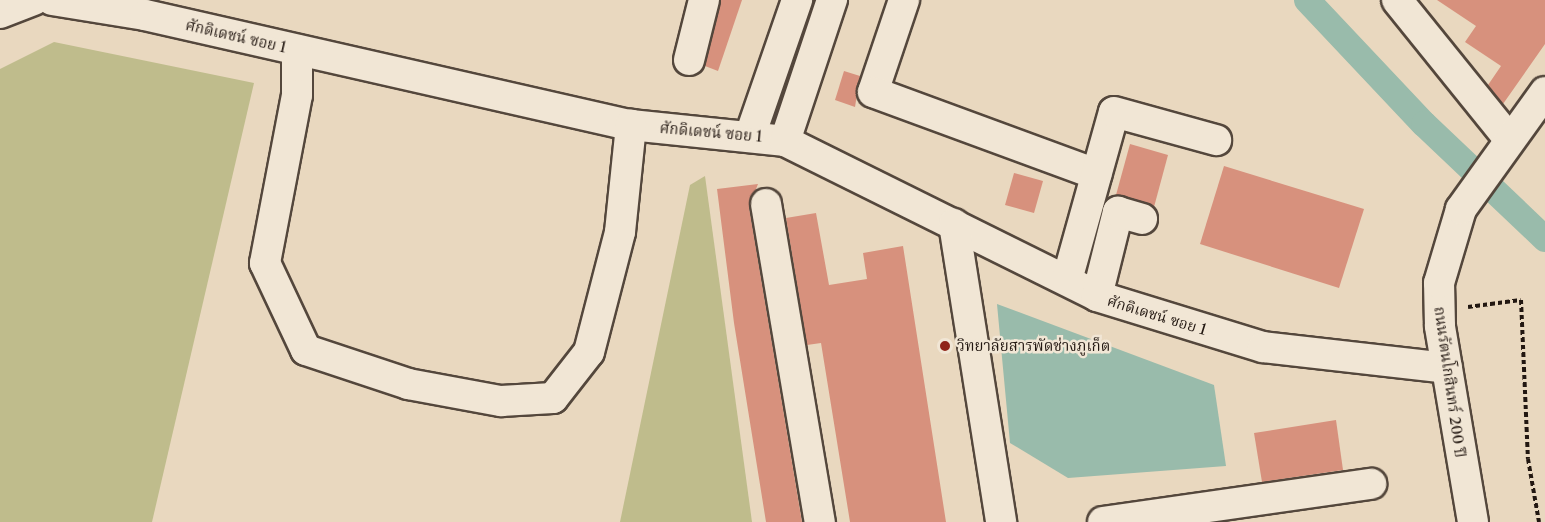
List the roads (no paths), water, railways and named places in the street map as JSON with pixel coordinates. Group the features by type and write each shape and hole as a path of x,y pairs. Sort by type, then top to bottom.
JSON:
{"street":[{"path":"0,13 34,0"},
{"name":"ศักดิเดชน์ ซอย 1","path":"52,0 297,50 631,125 751,134 785,141 1097,296 1263,347 1447,368"},
{"path":"688,60 704,0"},
{"path":"751,134 797,0"},
{"path":"785,141 832,0"},
{"path":"904,0 873,92 1096,174"},
{"path":"1397,0 1504,146"},
{"path":"297,50 297,95 265,263 306,350 408,384 501,401 553,398 589,352 620,232 631,125"},
{"name":"ถนนรัตนโกสินทร์ 200 ปี","path":"1473,522 1447,368 1439,283 1461,209 1504,146 1545,92"},
{"path":"1067,280 1114,112 1216,140"},
{"path":"766,204 820,522"},
{"path":"1097,296 1118,212 1142,219"},
{"path":"954,224 1001,522"},
{"path":"1104,522 1189,516 1371,484"}],"waterway":[{"path":"1307,0 1424,124 1545,239"}],"place":[{"name":"วิทยาลัยสารพัดช่างภูเก็ต","path":"945,346"}]}
